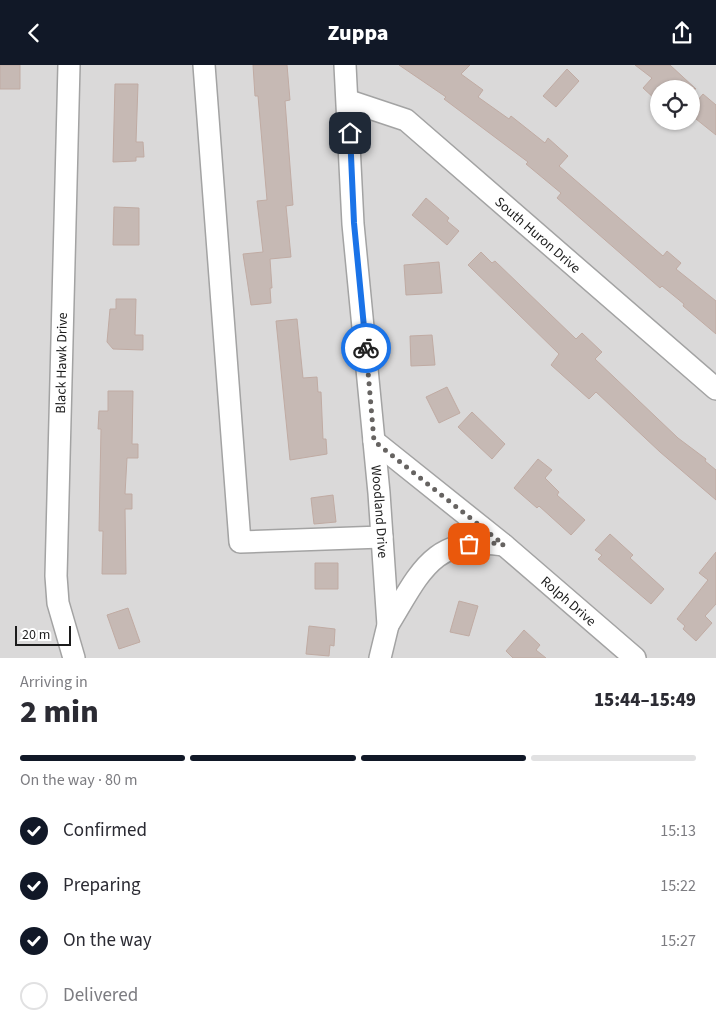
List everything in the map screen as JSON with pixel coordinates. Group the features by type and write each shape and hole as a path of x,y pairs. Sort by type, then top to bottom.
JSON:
{"street":[{"name":"Black Hawk Drive","path":"69,65 56,576 58,603 74,658"},
{"path":"204,65 240,541 382,537"},
{"name":"Woodland Drive","path":"345,65 349,101 354,223 374,441 388,625 380,658"},
{"name":"South Huron Drive","path":"349,101 406,120 716,389"},
{"name":"Rolph Drive","path":"374,441 504,545 635,658"},
{"path":"388,625 418,575 440,554 481,541 504,545"}],"shaded area":[{"path":"0,65 716,65 716,658 0,658"}],"building":[{"path":"0,65 20,65 20,89 0,89"},
{"path":"253,65 287,65 290,100 285,101 293,205 286,206 291,257 270,259 271,303 251,305 243,254 263,252 257,201 267,200 258,96 255,96"},
{"path":"399,65 470,65 461,74 483,90 478,97 509,119 511,116 545,143 548,138 568,156 559,166 663,256 667,251 681,263 676,269 716,301 716,334 683,306 684,304 662,286 660,288 557,198 561,193 526,164 528,162 444,99 446,97"},
{"path":"635,65 670,65 686,80 650,80 652,78"},
{"path":"567,69 579,81 556,107 543,96"},
{"path":"650,80 650,94 643,88"},
{"path":"115,84 138,84 136,142 143,142 144,157 136,157 136,161 113,162"},
{"path":"703,94 716,105 716,135 700,122 700,98"},
{"path":"426,198 449,218 447,221 459,231 447,245 412,215"},
{"path":"114,207 139,208 139,245 113,245"},
{"path":"481,252 492,263 495,261 576,339 582,333 602,352 595,359 678,438 706,459 705,461 716,470 716,500 660,452 596,392 589,399 551,365 559,354 468,265"},
{"path":"439,262 442,293 406,295 404,265"},
{"path":"116,299 136,299 135,335 143,335 143,350 113,349 107,342 110,309 116,309"},
{"path":"297,319 303,378 317,377 318,392 321,392 323,439 326,439 327,454 290,460 276,321"},
{"path":"432,335 435,365 411,366 410,336"},
{"path":"447,387 460,413 439,423 426,397"},
{"path":"108,391 133,391 132,444 138,444 138,458 127,458 125,494 132,494 132,509 125,509 126,574 102,574 103,531 99,531 101,429 98,429 99,411 108,411"},
{"path":"472,412 505,444 492,459 458,427"},
{"path":"538,459 552,470 545,478 559,492 557,495 585,520 571,535 539,506 537,508 514,488"},
{"path":"333,495 336,522 314,524 311,498"},
{"path":"610,534 633,555 630,558 664,589 651,604 598,559 602,555 595,550"},
{"path":"716,552 716,604 705,616 712,623 696,641 683,629 685,626 677,619 708,580 699,573"},
{"path":"315,563 338,563 338,589 315,589"},
{"path":"459,601 478,606 469,636 450,632"},
{"path":"128,608 140,642 119,649 107,615"},
{"path":"309,626 335,629 334,646 330,645 329,656 306,654"},
{"path":"524,630 540,645 536,650 546,658 513,658 506,651"}],"way so far":[{"path":"366,348 374,441 504,545 481,541 469,544"}],"route":[{"path":"350,133 354,223 366,348"}]}
